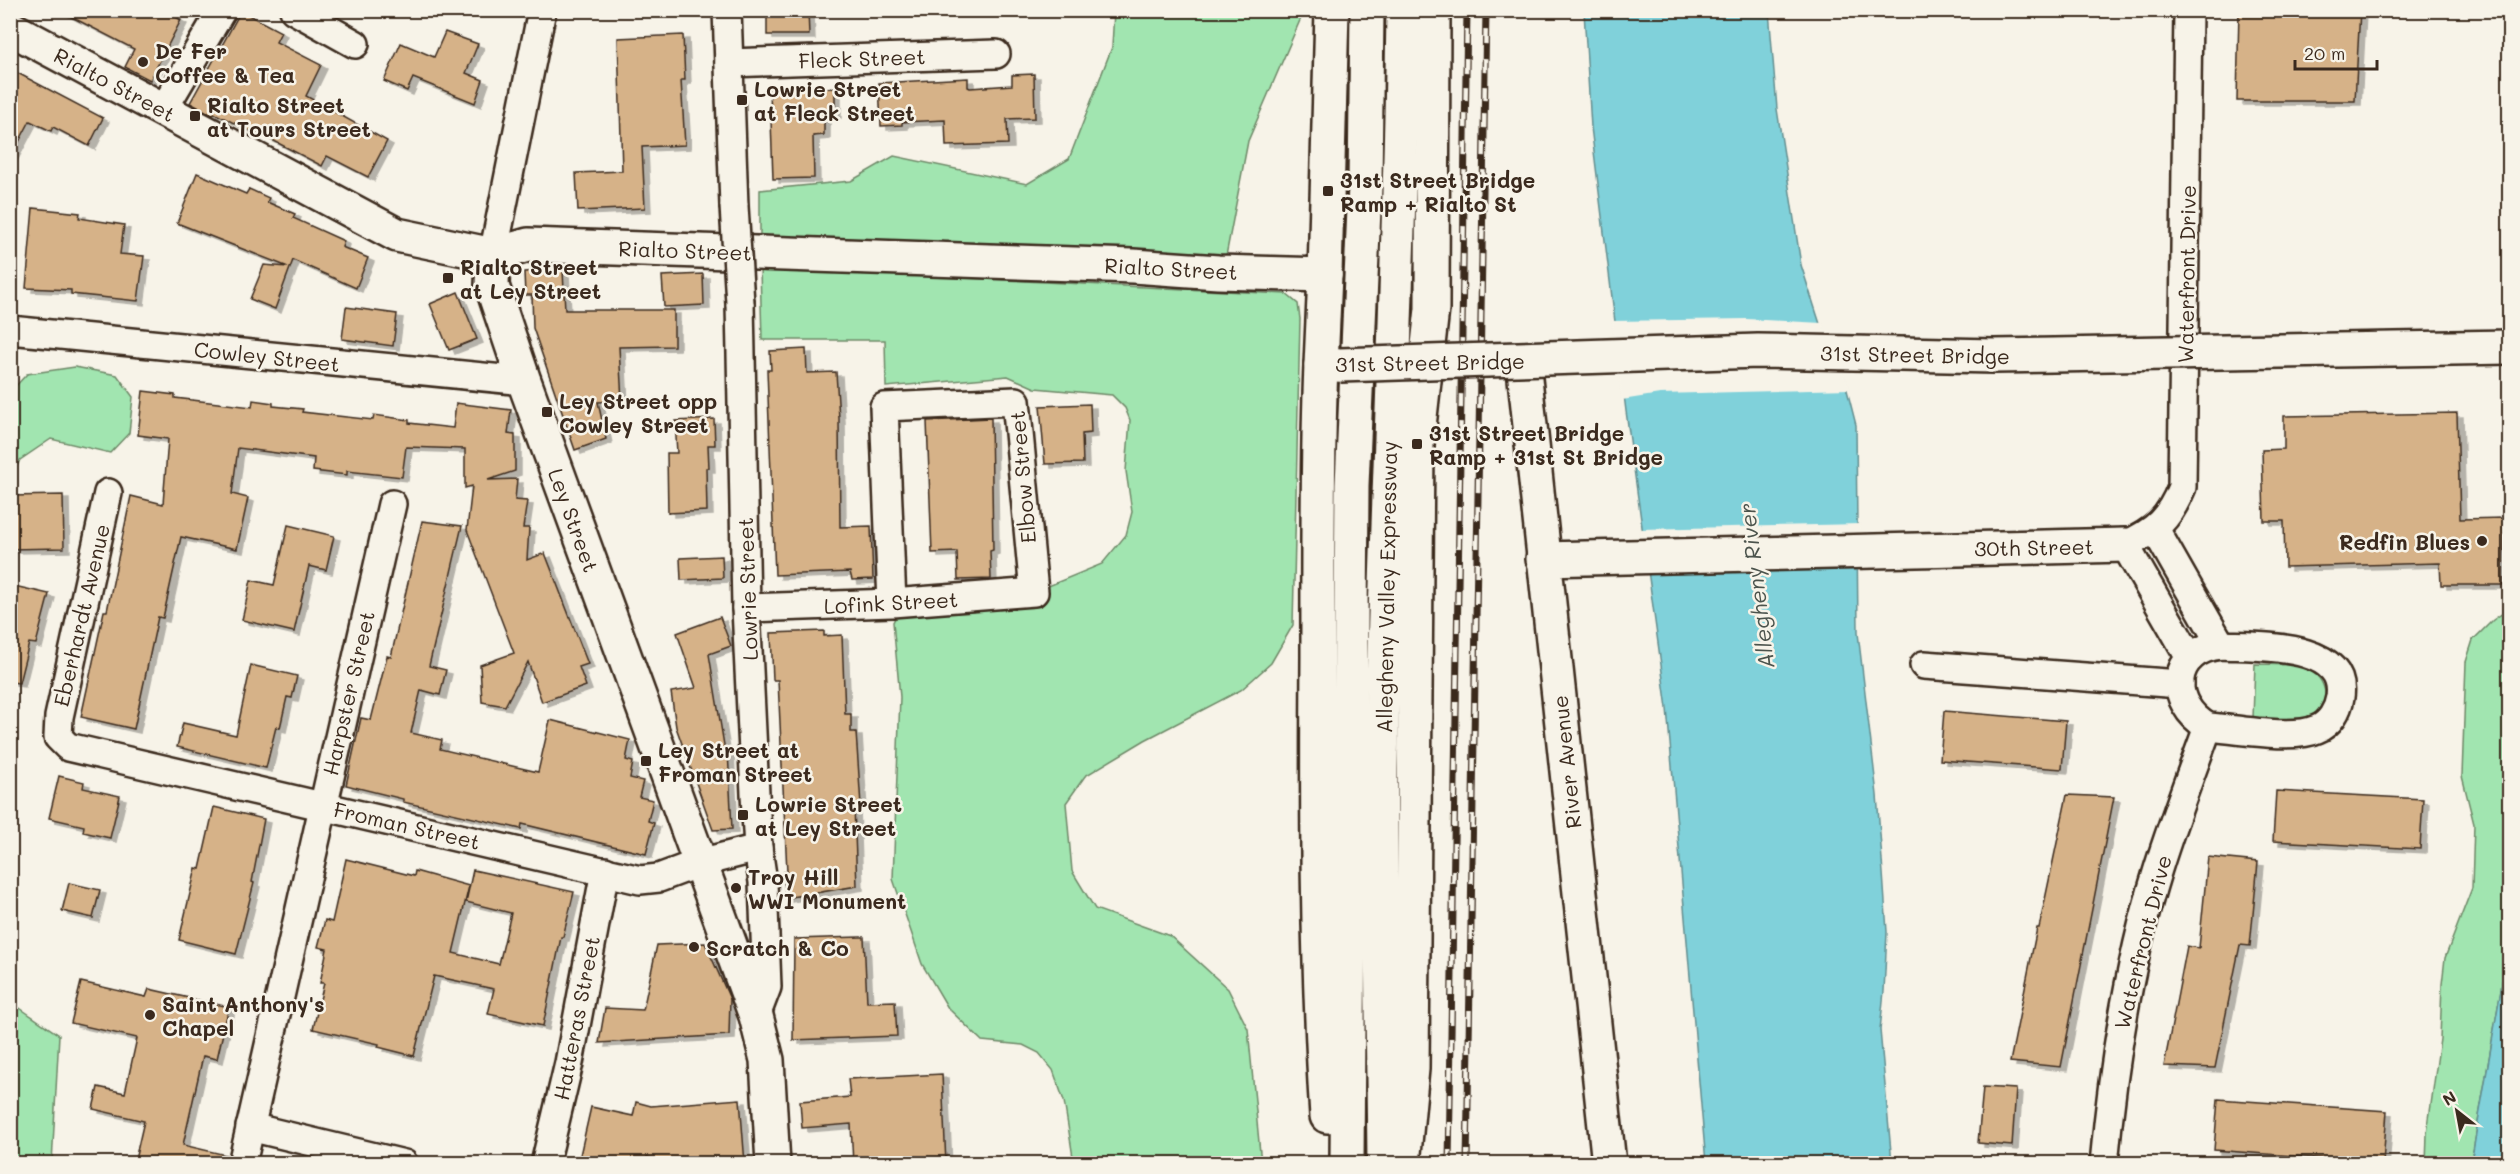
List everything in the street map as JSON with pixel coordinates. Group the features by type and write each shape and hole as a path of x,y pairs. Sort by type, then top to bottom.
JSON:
{"main road":[{"path":"1330,1164 1319,962 1317,762 1319,425 1330,365 1324,275 1332,10"},
{"name":"Allegheny Valley Expressway","path":"1347,1164 1352,485 1365,186 1367,10"},
{"name":"Allegheny Valley Expressway","path":"1384,1164 1382,761 1389,446 1401,183 1403,10"},
{"path":"1403,1164 1412,1069 1413,776 1418,444 1432,309 1433,10"},
{"name":"Rialto Street","path":"10,28 397,236 493,255 528,244 1098,264 1218,272 1324,275"},
{"name":"Ley Street","path":"493,255 492,286 524,381 756,1016"},
{"name":"31st Street Bridge","path":"1330,365 1758,351 1994,356 2510,347"},
{"name":"River Avenue","path":"1523,360 1609,1164"},
{"name":"30th Street","path":"1544,559 2125,545"},
{"path":"756,1016 767,1060 773,1164"}],"street":[{"path":"163,110 222,10"},
{"path":"294,10 355,45"},
{"name":"Ley Street","path":"493,255 542,10"},
{"name":"Waterfront Drive","path":"2125,545 2155,529 2173,509 2182,488 2188,10"},
{"name":"Lowrie Street","path":"723,16 729,63 740,303 746,608 758,848 763,882 767,987 756,1016"},
{"name":"Fleck Street","path":"729,63 996,54"},
{"name":"Cowley Street","path":"10,330 524,381"},
{"name":"Elbow Street","path":"892,603 884,407 1016,401 1035,592"},
{"name":"Eberhardt Avenue","path":"58,737 58,717 108,493"},
{"name":"Harpster Street","path":"242,1164 392,504"},
{"path":"2155,529 2221,645"},
{"path":"2125,545 2190,658"},
{"name":"Lofink Street","path":"746,608 892,603 1035,592"},
{"path":"2221,645 2299,651 2314,655 2327,663 2338,677 2341,691 2331,718 2318,729 2297,734 2208,727 2196,720 2186,709 2181,697 2182,672 2190,658 2208,646 2221,645"},
{"path":"1924,665 2180,684"},
{"name":"Waterfront Drive","path":"2104,1164 2117,1044 2144,918 2158,870 2208,727"},
{"name":"Froman Street","path":"58,737 68,747 640,880 659,878 699,863 758,848"},
{"name":"Hatteras Street","path":"545,1164 569,1063 605,871"},
{"path":"250,1127 404,1164"}],"green space":[{"path":"1114,11 1304,11 1248,141 1226,256 760,236 760,190 851,181 894,156 1027,184 1069,159 1112,47"},
{"path":"760,268 1286,294 1298,304 1300,319 1293,625 1271,663 1241,690 1145,740 1085,776 1066,803 1072,871 1095,909 1170,936 1228,989 1248,1029 1261,1163 1074,1163 1064,1101 1053,1070 1039,1053 1023,1045 982,1041 948,1008 922,964 893,879 900,697 893,622 904,601 1034,592 1102,564 1126,535 1132,512 1126,471 1130,420 1125,408 1112,395 1035,388 1008,376 886,387 885,340 762,340"},
{"path":"75,367 117,375 133,397 129,433 110,453 51,439 20,460 11,478 11,391 27,374"},
{"path":"2509,609 2509,943 2471,1163 2426,1164 2427,1134 2440,1039 2445,958 2472,888 2474,824 2462,776 2466,662 2473,640 2493,620"},
{"path":"2255,664 2284,664 2311,671 2318,677 2325,692 2320,712 2299,722 2253,718"},
{"path":"11,1002 59,1035 52,1163 11,1163"}],"water":[{"name":"Allegheny River","path":"1584,11 1769,11 1777,109 1801,265 1820,324 1847,390 1856,425 1858,633 1877,795 1887,932 1880,1030 1892,1163 1706,1163 1667,708 1626,411 1591,127"},
{"path":"2509,943 2509,1163 2471,1163"}],"pier":[{"path":"1747,319 1822,323 1850,389 1660,394 1622,400 1612,321"},
{"path":"1860,524 1861,569 1646,575 1640,529"}],"building":[{"path":"58,10 164,10 181,20 150,80 125,67 134,49"},
{"path":"767,10 808,10 809,35 767,35"},
{"path":"2239,10 2360,10 2355,101 2237,101"},
{"path":"241,11 281,32 276,42 321,65 306,96 387,141 368,177 327,156 322,166 253,130 252,132 190,103"},
{"path":"445,32 478,44 466,73 483,80 475,103 413,78 407,91 384,81 401,43 434,57"},
{"path":"683,35 685,80 681,80 685,145 642,147 645,208 578,211 576,173 622,171 618,38"},
{"path":"10,69 103,118 89,146 53,127 51,131 30,121 10,159"},
{"path":"1034,74 1035,118 1007,119 1008,144 946,146 945,120 902,122 902,125 881,126 879,83 968,78 970,88 1012,85 1012,75"},
{"path":"835,88 835,114 824,114 824,135 813,136 814,178 773,179 770,90"},
{"path":"197,173 246,194 249,189 269,198 267,202 295,214 293,218 344,241 342,247 368,258 356,288 293,260 275,309 250,299 264,265 288,267 177,223"},
{"path":"33,208 80,213 79,218 124,225 120,254 144,256 138,301 71,294 71,290 26,288"},
{"path":"563,270 565,310 674,310 674,346 619,347 622,401 598,402 606,439 575,450 533,328 532,295 525,295 524,272"},
{"path":"703,274 704,305 664,307 662,276"},
{"path":"458,292 477,339 449,350 430,304"},
{"path":"346,307 397,314 393,346 342,339"},
{"path":"806,349 807,373 836,372 839,418 840,527 871,526 873,579 852,580 850,572 775,575 767,370 771,370 770,351"},
{"path":"143,391 175,395 175,398 252,407 253,400 273,403 273,406 303,409 302,412 373,420 374,415 409,420 409,423 453,428 456,403 511,410 508,434 515,435 515,471 488,480 517,479 515,500 527,501 523,528 529,528 527,560 545,553 588,664 579,667 586,686 542,702 528,662 505,706 482,702 480,665 514,653 467,530 472,486 465,488 465,449 406,447 402,477 347,471 347,475 313,471 314,458 238,448 232,494 248,498 237,549 181,537 163,618 158,617 134,729 81,717 104,611 107,611 131,496 163,504 168,439 138,435"},
{"path":"1090,404 1091,433 1082,434 1083,463 1045,464 1040,406"},
{"path":"2457,413 2460,519 2504,518 2503,585 2441,585 2440,563 2285,567 2284,521 2264,521 2262,450 2284,449 2284,416"},
{"path":"991,418 993,550 990,551 991,579 958,580 957,552 932,553 927,421"},
{"path":"714,419 715,445 708,445 709,468 706,468 707,511 668,513 667,453 677,453 675,421"},
{"path":"63,495 64,548 10,549 10,496"},
{"path":"422,521 462,526 429,666 446,670 440,695 421,690 411,733 442,740 440,749 538,772 550,720 630,740 626,760 633,762 630,778 643,781 639,797 653,800 648,821 654,823 646,854 522,824 521,829 403,802 403,799 346,785 361,718 371,720 387,656 391,657"},
{"path":"288,525 334,536 326,570 309,566 294,632 242,620 251,580 274,585"},
{"path":"722,556 723,578 681,580 680,558"},
{"path":"10,585 49,594 36,644 29,643 19,683 10,682"},
{"path":"720,617 731,646 709,654 725,751 728,750 732,829 713,830 676,727 671,692 696,688 677,633"},
{"path":"824,631 824,636 842,635 845,714 851,714 851,732 856,732 861,805 854,805 857,886 785,898 784,872 787,872 778,680 773,680 771,633"},
{"path":"251,665 297,676 292,698 287,697 280,728 276,727 266,768 177,747 183,723 236,735"},
{"path":"1944,711 2066,721 2062,769 1940,760"},
{"path":"59,776 84,782 83,788 120,796 110,838 83,832 84,826 49,818"},
{"path":"2276,791 2423,799 2420,849 2273,841"},
{"path":"2067,795 2114,797 2061,1067 2010,1062 2037,928 2039,928"},
{"path":"214,807 264,819 252,882 254,883 236,954 179,940 196,868 200,869"},
{"path":"2208,857 2258,862 2250,946 2240,945 2215,1068 2164,1066 2187,946 2199,948"},
{"path":"346,859 414,876 415,871 469,886 453,953 499,964 511,913 466,902 473,870 574,892 563,937 561,937 543,1026 488,1014 494,989 434,976 414,1056 378,1047 379,1044 313,1029 324,983 320,983 327,949 318,947 325,920 332,922"},
{"path":"69,883 100,890 93,918 62,911"},
{"path":"864,937 867,1002 895,1001 897,1036 793,1040 794,939"},
{"path":"705,943 730,999 729,1035 599,1043 605,1008 643,1010 657,945"},
{"path":"81,982 146,997 149,989 229,1007 217,1059 203,1056 183,1145 226,1155 225,1164 151,1164 135,1160 144,1121 93,1109 98,1087 125,1093 137,1038 71,1023"},
{"path":"942,1074 946,1164 853,1164 851,1124 802,1128 800,1101 850,1097 848,1079"},
{"path":"1983,1087 2016,1089 2012,1146 1978,1143"},
{"path":"740,1099 745,1164 675,1164 647,1157 646,1164 578,1164 591,1107 633,1116 636,1102 651,1106"},
{"path":"2218,1099 2387,1111 2383,1163 2214,1150"}],"railway":[{"path":"1449,1164 1467,10"},
{"path":"1467,1164 1486,10"}],"place":[{"name":"De Fer Coffee & Tea","path":"143,62"},
{"name":"Lowrie Street at Fleck Street","path":"742,100"},
{"name":"Rialto Street at Tours Street","path":"195,116"},
{"name":"31st Street Bridge Ramp + Rialto St","path":"1328,191"},
{"name":"Rialto Street at Ley Street","path":"448,278"},
{"name":"Ley Street opp Cowley Street","path":"547,412"},
{"name":"31st Street Bridge Ramp + 31st St Bridge","path":"1417,444"},
{"name":"Redfin Blues","path":"2482,541"},
{"name":"Ley Street at Froman Street","path":"646,761"},
{"name":"Lowrie Street at Ley Street","path":"743,815"},
{"name":"Troy Hill WWI Monument","path":"736,888"},
{"name":"Scratch & Co","path":"694,947"},
{"name":"Saint Anthony's Chapel","path":"150,1015"}]}
